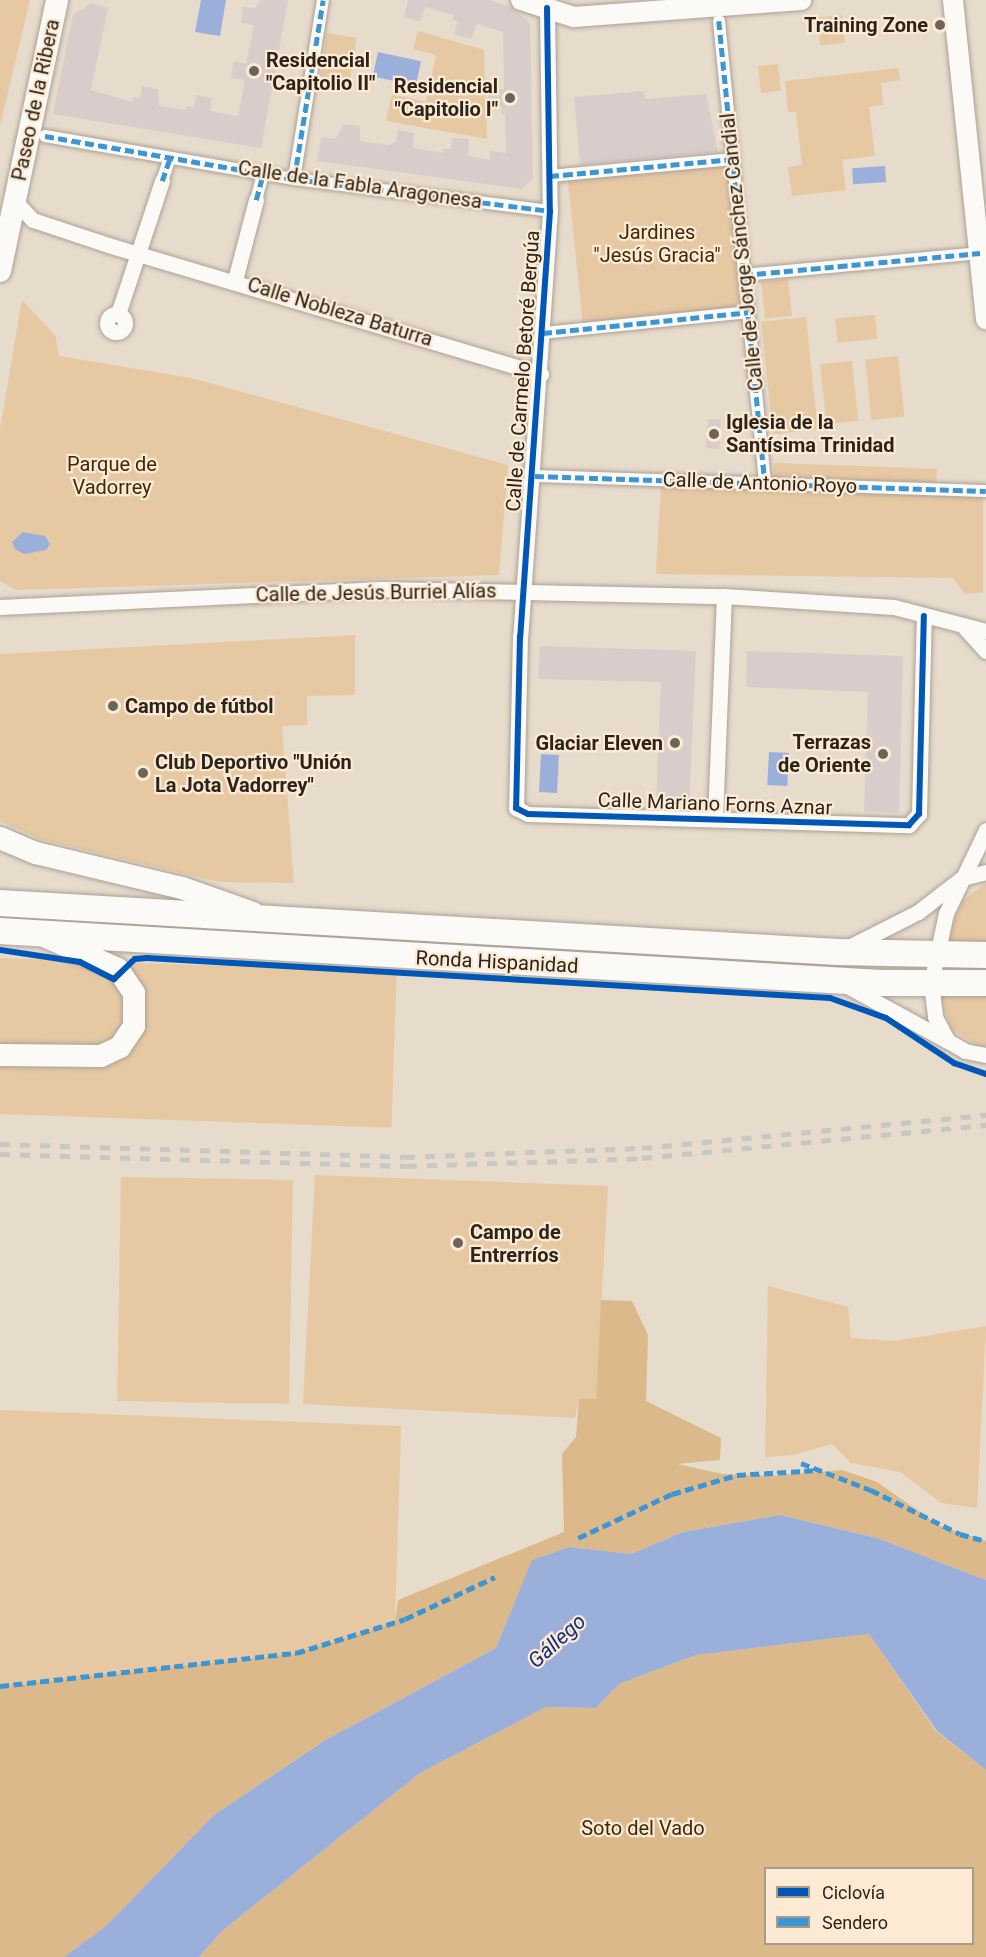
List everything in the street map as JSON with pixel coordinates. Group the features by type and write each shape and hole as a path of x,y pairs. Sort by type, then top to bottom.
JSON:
{"highway":[{"name":"Ronda Hispanidad","path":"6,903 838,952 986,955"},
{"name":"Ronda Hispanidad","path":"5,931 835,980 986,982"}],"main road":[{"name":"Paseo de la Ribera","path":"0,271 57,0"},
{"path":"0,838 36,852 182,888 271,920"},
{"path":"0,1055 101,1056 120,1047 134,1026 134,993 122,973 97,956 40,934"}],"street":[{"path":"294,179 323,0"},
{"path":"522,0 574,17 801,0"},
{"path":"952,0 986,319"},
{"name":"Calle de Carmelo Betoré Bergúa","path":"520,812 513,800 524,591 535,476 550,211 548,8"},
{"name":"Calle de Jorge Sánchez Candial","path":"719,21 765,483"},
{"name":"Calle de la Fabla Aragonesa","path":"45,136 294,179 550,211"},
{"path":"118,314 170,158"},
{"path":"550,176 733,159"},
{"path":"235,280 263,173"},
{"name":"Calle Nobleza Baturra","path":"15,201 33,220 541,374"},
{"path":"9,228 33,220"},
{"path":"744,276 980,253"},
{"path":"543,333 748,312"},
{"name":"Calle de Antonio Royo","path":"535,476 986,491"},
{"name":"Calle de Jesús Burriel Alías","path":"0,607 382,589 524,591 724,596 894,607 986,631"},
{"path":"715,819 724,596"},
{"name":"Calle Mariano Forns Aznar","path":"520,812 909,825 919,814 924,616"},
{"path":"986,617 965,627 986,651"},
{"path":"948,1041 935,1017 932,983 934,954 962,878 986,830"},
{"path":"838,952 918,912 962,878 986,872"},
{"path":"835,980 965,1051 986,1055"}],"green space":[{"path":"0,0 30,0 0,126"},
{"path":"842,15 845,43 820,45 817,18"},
{"path":"418,31 484,50 487,139 386,121 392,94 426,102 436,55 413,49"},
{"path":"327,33 357,38 348,92 318,87"},
{"path":"778,64 781,91 761,93 758,66"},
{"path":"898,68 900,80 881,83 883,105 869,107 875,156 842,160 846,190 792,196 788,167 802,165 796,112 788,112 785,81"},
{"name":"Jardines \"Jesús Gracia\"","path":"727,164 742,307 583,324 568,181"},
{"path":"788,279 792,316 765,319 761,282"},
{"name":"Parque de Vadorrey","path":"22,300 55,335 59,356 191,378 508,465 499,575 17,590 0,581 0,429"},
{"path":"875,315 877,339 837,342 835,318"},
{"path":"806,317 818,429 773,434 761,322"},
{"path":"898,356 904,417 872,420 865,359"},
{"path":"852,361 858,421 826,424 820,364"},
{"path":"774,463 937,469 936,483 774,477"},
{"path":"661,485 983,496 983,592 965,594 953,578 656,574"},
{"name":"Club Deportivo \"Unión La Jota Vadorrey\"","path":"355,635 355,695 307,696 307,725 282,726 294,883 219,882 40,839 0,821 0,654"},
{"path":"986,883 986,943 946,943 962,901"},
{"path":"0,958 397,972 391,1128 0,1114"},
{"path":"986,993 986,1047 979,1046 951,1029 940,994"},
{"name":"Campo de Entrerríos","path":"315,1175 608,1186 596,1399 579,1399 575,1418 303,1404"},
{"path":"121,1177 293,1180 289,1404 117,1401"},
{"path":"768,1286 848,1307 851,1338 895,1341 986,1326 977,1508 941,1503 900,1472 851,1463 832,1444 793,1455 765,1457"},
{"path":"601,1300 632,1301 648,1335 646,1401 721,1438 720,1460 677,1464 723,1474 769,1476 842,1470 877,1482 940,1526 986,1541 986,1580 877,1538 780,1515 683,1532 631,1554 570,1547 533,1560 496,1648 324,1741 214,1815 106,1926 64,1957 0,1957 0,1686 296,1653 395,1622 398,1600 564,1532 562,1454 576,1437 579,1399 596,1399"},
{"path":"0,1410 401,1426 395,1622 296,1653 0,1686"},
{"name":"Soto del Vado","path":"869,1634 936,1731 986,1770 986,1957 199,1957 222,1931 420,1773 546,1707 596,1708 619,1684 696,1655"}],"water":[{"path":"201,0 226,0 220,36 195,32"},
{"path":"378,52 421,61 416,86 373,76"},
{"path":"885,166 886,182 853,184 852,168"},
{"path":"23,532 45,536 50,544 46,550 24,554 15,549 12,542"},
{"path":"769,752 789,753 787,786 767,785"},
{"path":"541,754 559,755 557,793 539,792"},
{"name":"Gállego","path":"780,1515 877,1538 986,1580 986,1770 937,1731 869,1634 696,1655 619,1684 596,1708 546,1707 420,1773 222,1931 199,1957 64,1957 106,1926 214,1815 324,1741 496,1648 532,1560 570,1547 631,1554 683,1532"}],"building":[{"name":"Residencial \"Capitolio II\"","path":"261,0 288,0 261,148 53,114 73,15 92,3 108,8 91,90 132,102 133,97 140,98 142,86 158,89 159,106 186,110 186,106 194,107 196,95 212,98 210,111 238,116 245,80 231,78 234,61 246,64 254,25 241,23 243,7 255,8"},
{"name":"Residencial \"Capitolio I\"","path":"408,0 490,0 511,7 530,23 533,178 522,189 317,161 321,137 335,139 344,124 360,126 360,141 388,145 396,142 398,130 414,133 413,148 443,153 443,149 451,149 452,138 469,139 468,156 490,160 490,151 506,153 505,113 501,114 502,107 489,106 488,89 504,89 503,32 477,24 471,39 454,34 458,22 452,19 454,15 425,7 420,22 404,17"},
{"path":"644,91 645,99 706,94 718,152 580,165 574,97"},
{"name":"Iglesia de la Santísima Trinidad","path":"708,419 721,420 719,449 706,448"},
{"name":"Glaciar Eleven","path":"540,646 696,651 689,804 656,803 661,682 538,679"},
{"name":"Terrazas de Oriente","path":"747,651 903,656 899,813 864,811 868,692 746,687"}],"railway":[{"path":"0,1144 405,1157 642,1148 986,1115"},
{"path":"0,1154 407,1166 642,1158 986,1125"}],"marked path":[{"path":"294,179 323,0"},
{"path":"719,21 765,483"},
{"path":"45,136 294,179 550,211"},
{"path":"162,181 170,158"},
{"path":"550,176 733,159"},
{"path":"256,200 263,173"},
{"path":"744,275 980,253"},
{"path":"543,333 748,312"},
{"path":"535,476 986,491"},
{"path":"801,1463 871,1490 960,1534 986,1541"},
{"path":"578,1538 672,1494 737,1475 819,1470"},
{"path":"0,1686 296,1653 405,1619 495,1577"}],"cycle path":[{"path":"547,8 550,211 520,636 516,808 528,814 909,825 919,814 924,616"},
{"path":"0,950 80,962 114,979 135,959 147,958 830,998 886,1018 954,1063 986,1074"}],"place":[{"name":"Training Zone","path":"940,25"},
{"name":"Residencial \"Capitolio II\"","path":"254,71"},
{"name":"Residencial \"Capitolio I\"","path":"510,98"},
{"name":"Iglesia de la Santísima Trinidad","path":"714,434"},
{"name":"Campo de fútbol","path":"113,706"},
{"name":"Glaciar Eleven","path":"675,743"},
{"name":"Terrazas de Oriente","path":"883,754"},
{"name":"Club Deportivo \"Unión La Jota Vadorrey\"","path":"143,773"},
{"name":"Campo de Entrerríos","path":"458,1243"}]}
